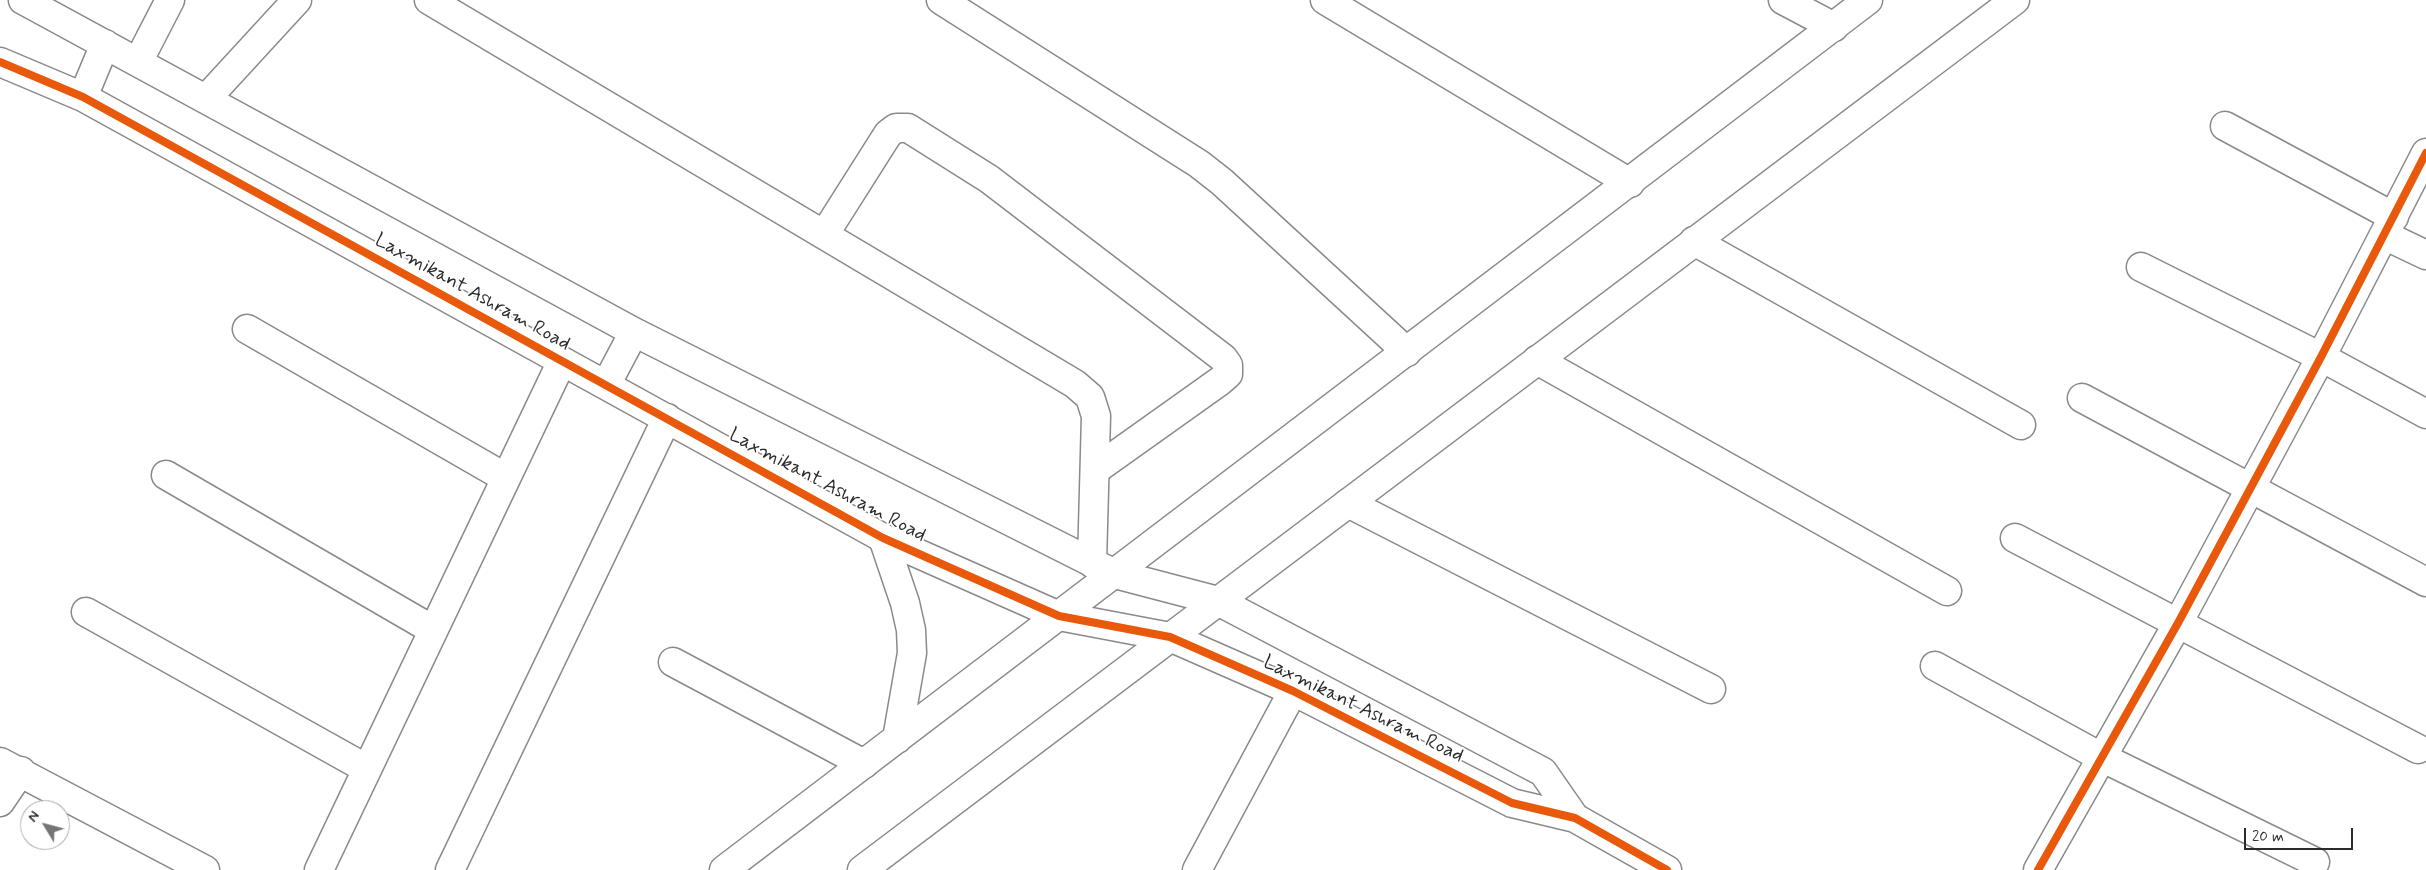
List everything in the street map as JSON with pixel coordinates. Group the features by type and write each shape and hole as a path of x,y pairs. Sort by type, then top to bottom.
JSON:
{"street":[{"path":"23,0 634,332 1103,569 1218,601 1543,772 1575,818"},
{"path":"138,62 170,0"},
{"path":"206,99 297,0"},
{"path":"429,0 1075,384 1090,397 1096,416 1095,470 1103,569"},
{"path":"941,0 1200,164 1407,352"},
{"path":"1325,0 1356,8 1630,183"},
{"path":"1783,0 1834,27"},
{"path":"862,870 2014,0"},
{"path":"724,870 1059,616 1103,569 1407,352 1866,1"},
{"path":"83,97 104,44"},
{"name":"Laxmikant Ashram Road","path":"0,62 83,97 883,538 1059,616 1170,637 1293,691 1512,803 1575,818 1667,870"},
{"path":"2224,126 2389,226 2426,256"},
{"path":"824,235 888,134 896,128 908,128 990,179 1223,358 1228,364 1228,374 1095,470"},
{"path":"2038,870 2178,623 2321,358 2426,153"},
{"path":"1694,241 2020,425"},
{"path":"2141,266 2426,414"},
{"path":"247,329 506,478"},
{"path":"606,385 634,332"},
{"path":"1536,360 1947,592"},
{"path":"319,870 562,361"},
{"path":"2082,398 2426,582"},
{"path":"450,870 667,418"},
{"path":"166,475 433,630"},
{"path":"1348,503 1711,689"},
{"path":"883,538 905,604 911,630 912,653 898,739"},
{"path":"2015,538 2418,749"},
{"path":"86,612 367,769"},
{"path":"673,662 864,764"},
{"path":"1934,666 2101,757 2315,862"},
{"path":"1202,868 1293,691"},
{"path":"0,802 10,766 205,870"}],"cycle path":[{"path":"0,62 83,97 883,538 1059,616 1170,637 1293,691 1512,803 1575,818 1667,870"},
{"path":"2038,870 2178,623 2321,357 2426,153"}]}
